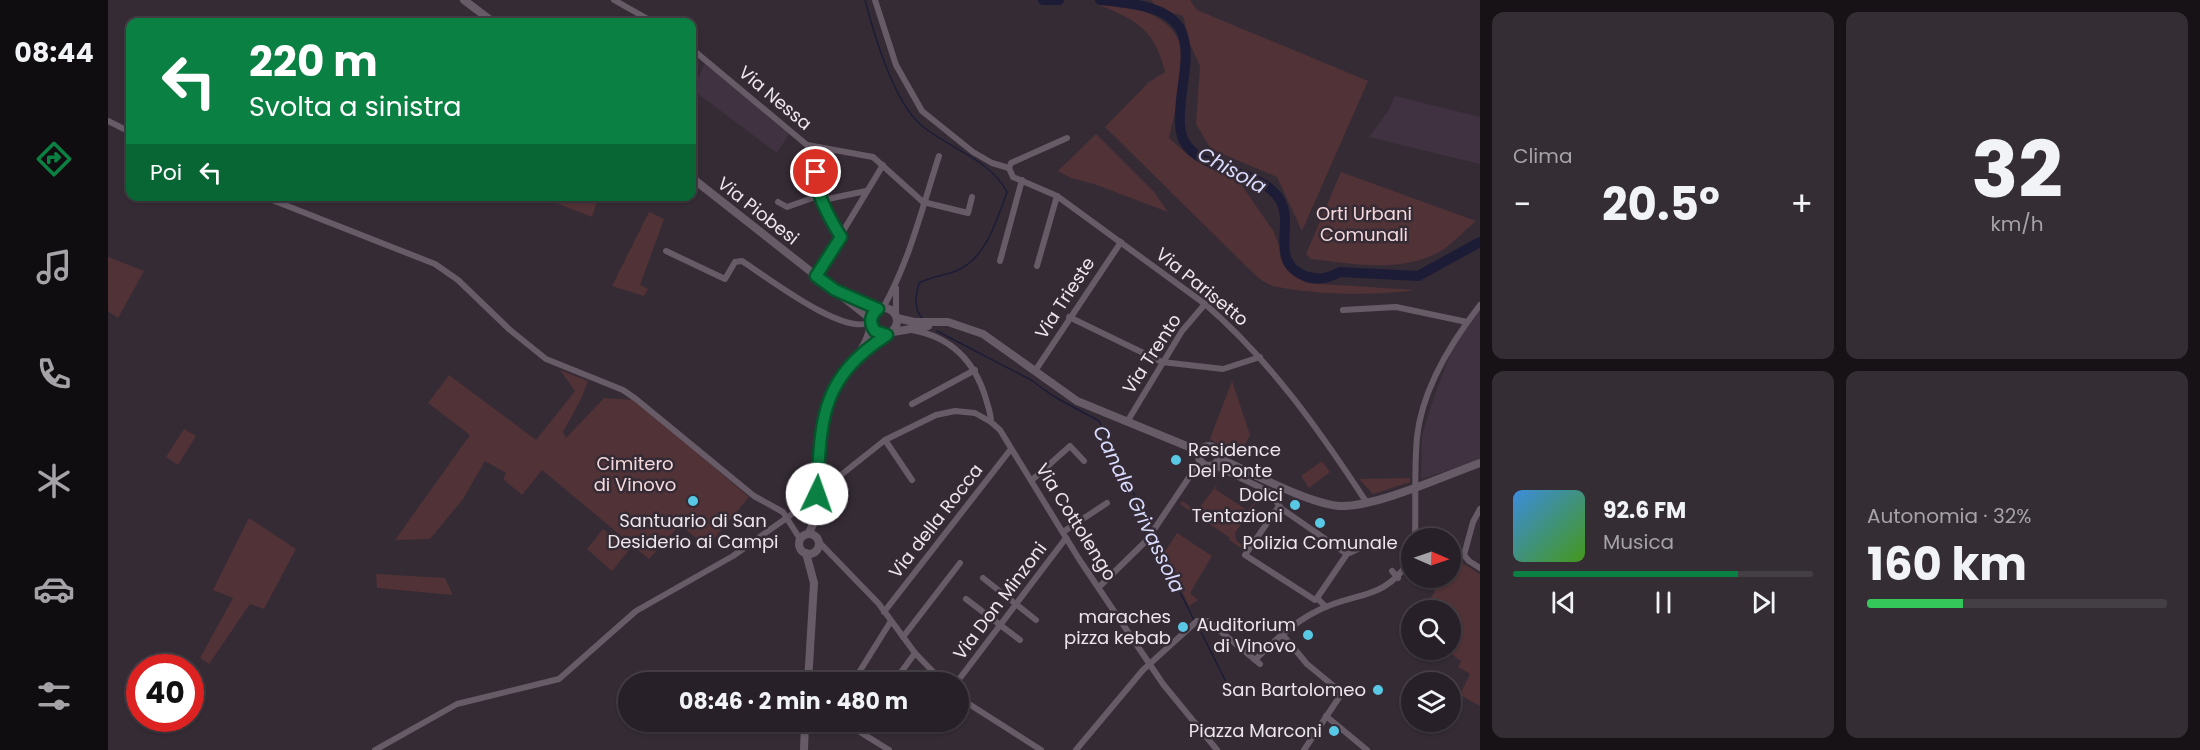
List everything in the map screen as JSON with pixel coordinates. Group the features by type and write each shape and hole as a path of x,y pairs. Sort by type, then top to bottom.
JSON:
{"street":[{"path":"464,0 488,18"},
{"path":"614,0 646,18"},
{"path":"874,0 896,65 922,111 973,152 992,163 1010,165 1067,138"},
{"name":"Via Nessa","path":"696,52 807,145 873,157 923,202"},
{"path":"108,121 126,130"},
{"path":"666,251 725,279 735,262 742,261 842,322 864,325 871,321 897,285 913,245 923,202 939,156"},
{"path":"816,276 883,165"},
{"name":"Via Parisetto","path":"1010,165 1013,177 1057,196 1205,304 1260,357 1301,409 1367,503"},
{"path":"816,172 822,197 841,237"},
{"path":"1000,261 1022,180"},
{"name":"Via Piobesi","path":"696,181 871,321"},
{"path":"778,202 787,207 822,197 866,191"},
{"path":"923,202 968,213 972,196"},
{"path":"1038,266 1057,196"},
{"path":"275,201 435,264 458,280 510,330 546,359 623,390 754,496 788,517 795,527 884,612 915,653 933,672"},
{"name":"Via Trieste","path":"1035,371 1121,242"},
{"path":"855,359 897,326 897,285"},
{"name":"Via Piobesi","path":"835,290 881,308"},
{"name":"Via Trento","path":"1127,422 1182,331 1205,304"},
{"path":"1415,528 1417,435 1430,392 1450,348 1480,305"},
{"path":"1342,310 1396,307 1467,322"},
{"path":"881,308 914,322 948,322 983,334 1077,401 1206,457 1268,491 1280,506 1347,554"},
{"path":"1070,317 1162,362 1223,369 1260,357"},
{"path":"871,321 875,331 889,334 906,329 962,325"},
{"path":"809,672 814,583 811,566 812,543 822,418 832,391 867,343 871,321"},
{"name":"Via Cottolengo","path":"906,329 932,336 961,354 975,370 991,422 1032,480 1064,535 1150,664 1216,750"},
{"path":"912,404 975,370"},
{"path":"375,750 457,704 559,679 636,611 733,556 788,517 885,440 946,412 975,413 991,422"},
{"path":"885,440 912,480"},
{"path":"1032,480 1070,446 1084,461"},
{"name":"Via della Rocca","path":"884,612 1011,449"},
{"path":"1206,457 1227,462 1320,502 1346,506 1367,503 1480,464"},
{"path":"1099,587 1151,535 1194,469 1206,457"},
{"path":"1064,535 1107,503"},
{"path":"1280,506 1245,555 1326,607"},
{"path":"1480,509 1473,522 1464,555 1468,561 1480,568"},
{"name":"Via Don Minzoni","path":"965,672 1017,604 1064,535"},
{"path":"1318,610 1316,599 1347,554 1373,542"},
{"path":"903,637 960,563"},
{"path":"1392,571 1398,578"},
{"path":"1076,750 1150,664 1196,622 1209,621 1258,662 1282,634 1318,610 1382,588 1401,574"},
{"path":"983,578 1036,620"},
{"path":"966,599 1020,640"},
{"path":"859,672 891,621"},
{"path":"1288,640 1290,628"},
{"path":"1282,634 1307,664 1342,693 1304,750"},
{"path":"901,672 915,653"},
{"path":"969,703 1041,750"},
{"path":"1326,716 1367,750"},
{"path":"804,750 805,732"},
{"path":"860,732 887,749"}],"shaded area":[{"path":"705,63 789,134 777,153 696,92 696,83"},
{"path":"1395,96 1480,117 1480,164 1369,137 1389,110"},
{"path":"1480,310 1480,460 1421,479 1422,435 1434,397 1453,347"}],"green space":[{"path":"1151,0 1190,0 1197,10 1368,81 1302,231 1277,177 1211,149 1196,124 1200,66 1190,44 1183,16 1161,9"},
{"path":"1117,3 1145,12 1165,23 1177,36 1182,52 1183,70 1169,138 1188,155 1240,183 1274,232 1288,270 1306,283 1415,290 1363,294 1325,293 1273,286 1253,273 1105,127 1149,82 1165,72 1150,36 1134,22 1099,5"},
{"path":"1096,134 1154,192 1168,212 1094,184 1071,178 1058,171"},
{"name":"Orti Urbani Comunali","path":"1341,172 1476,221 1444,249 1413,262 1362,265 1311,259 1306,254"},
{"path":"551,201 597,202 592,217"},
{"path":"649,212 664,219 640,285 648,289 644,296 612,286"},
{"path":"108,257 144,271 118,318 108,311"},
{"name":"Cimitero di Vinovo","path":"560,370 588,381 563,432 566,438 604,398 635,400 749,497 707,547 680,525 649,559 542,470 522,495 503,479 506,473 485,461 463,499 430,539 395,540 470,435 428,403 449,375 536,440 575,391"},
{"path":"1232,381 1250,435 1239,457 1210,439"},
{"path":"184,429 196,436 178,465 166,457"},
{"path":"1322,461 1330,472 1309,488 1301,476"},
{"path":"1410,478 1410,482 1373,494 1359,479"},
{"path":"1219,482 1215,489 1247,510 1257,501 1235,533 1236,540 1242,545 1241,548 1180,504 1182,501 1191,507 1199,508"},
{"path":"249,518 296,549 264,609 250,604 209,664 204,661 202,654 233,598 213,590"},
{"path":"603,529 629,550 612,571 587,549"},
{"path":"1177,533 1212,556 1190,593 1198,600 1189,606 1164,553"},
{"path":"1461,562 1480,574 1480,706 1461,696 1470,674 1458,667 1461,661 1461,600 1429,600 1435,592 1434,588 1461,588"},
{"path":"376,574 445,578 453,595 377,588"}],"waterway":[{"name":"Canale Grivassola","path":"865,0 886,67 902,101 911,114 932,133 991,171 1007,192 990,236 976,256 958,270 919,283 916,306 922,318"},
{"name":"Chisola","path":"1043,0 1059,0"},
{"name":"Chisola","path":"1100,0 1148,8 1160,12 1178,26 1186,51 1180,115 1184,141 1192,152 1204,160 1246,176 1271,189 1280,200 1284,210 1285,252 1294,269 1305,276 1319,279 1340,272 1418,276 1480,242"},
{"name":"Canale Grivassola","path":"937,331 1031,380 1053,396 1099,421 1131,486 1149,532"},
{"name":"Canale Grivassola","path":"1152,536 1194,620"},
{"name":"Canale Grivassola","path":"1197,624 1233,696"}],"place":[{"name":"Residence Del Ponte","path":"1176,460"},
{"name":"Santuario di San Desiderio ai Campi","path":"693,501"},
{"name":"Dolci Tentazioni","path":"1295,505"},
{"name":"Polizia Comunale","path":"1320,523"},
{"name":"maraches pizza kebab","path":"1183,627"},
{"name":"Auditorium di Vinovo","path":"1308,635"},
{"name":"San Bartolomeo","path":"1378,690"},
{"name":"Piazza Marconi","path":"1334,731"}],"route":[{"path":"816,172 815,179 823,200 841,237 816,276 835,290 878,309 872,315 872,328 882,335 887,335 855,359 839,379 825,406 822,418 817,494"}]}
